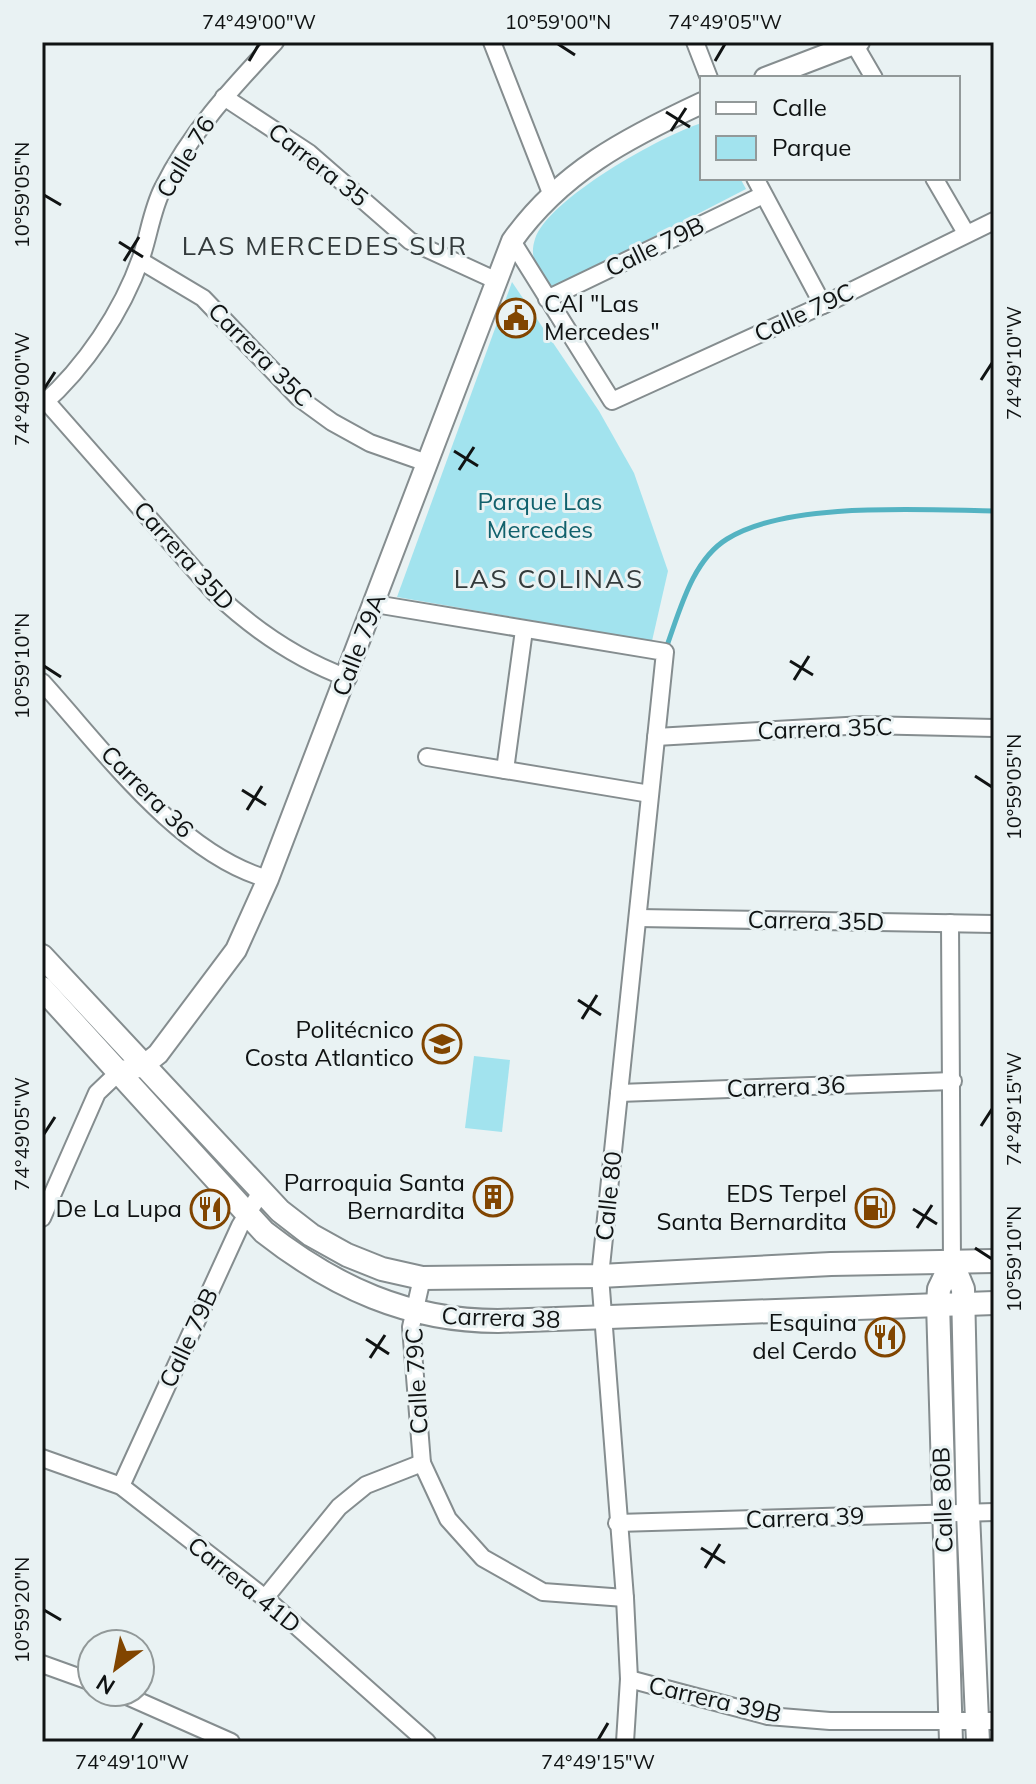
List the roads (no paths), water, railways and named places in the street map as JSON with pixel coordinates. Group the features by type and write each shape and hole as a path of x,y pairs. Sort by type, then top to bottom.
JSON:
{"main road":[{"name":"Carrera 38","path":"42,956 261,1192 311,1235 347,1255 382,1269 422,1278 600,1276 831,1264 994,1261"},
{"name":"Carrera 38","path":"42,988 247,1215 298,1259 337,1283 414,1312 455,1321 603,1319 994,1303"},
{"name":"Calle 80B","path":"952,1262 963,1289 968,1513 983,1728"},
{"name":"Calle 80B","path":"950,1732 938,1303 939,1289 952,1262"}],"street":[{"name":"Calle 76","path":"44,403 90,353 119,306 141,261 162,190 192,138 224,97 275,42"},
{"path":"492,42 551,193"},
{"path":"695,42 708,76"},
{"path":"770,76 855,42 873,76"},
{"name":"Carrera 35","path":"224,97 309,153 410,241 495,280"},
{"name":"Calle 79A","path":"143,1066 158,1054 236,950 268,879 348,678 512,241 551,193 590,161 637,133 700,104"},
{"path":"756,180 823,305"},
{"path":"935,180 966,233"},
{"name":"Calle 79B","path":"547,299 763,195"},
{"name":"Calle 79C","path":"547,299 612,401 823,305 994,221"},
{"path":"512,241 547,299"},
{"name":"Carrera 35C","path":"141,261 203,298 299,398 332,422 370,443 427,463"},
{"name":"Carrera 35D","path":"44,403 214,592 244,621 300,657 348,678"},
{"path":"375,604 524,630 505,770"},
{"name":"Calle 80","path":"524,630 665,652 600,1276 625,1598 629,1679 625,1742"},
{"name":"Carrera 36","path":"42,682 176,828 211,853 268,879"},
{"name":"Carrera 35C","path":"656,737 864,725 994,728"},
{"path":"427,757 650,794"},
{"name":"Carrera 35D","path":"638,918 994,924"},
{"name":"Calle 80B","path":"950,923 952,1262"},
{"path":"42,1218 97,1093 119,1072 143,1066"},
{"name":"Carrera 36","path":"619,1093 953,1081"},
{"name":"Calle 79B","path":"121,1486 247,1215 261,1192"},
{"name":"Calle 79C","path":"265,1598 339,1507 366,1485 422,1463 411,1327 422,1278"},
{"name":"Carrera 41D","path":"42,1458 121,1486 265,1598 415,1739"},
{"path":"422,1463 448,1519 483,1558 543,1592 625,1598"},
{"name":"Carrera 39","path":"617,1523 994,1512"},
{"path":"42,1664 76,1676"},
{"name":"Carrera 39B","path":"629,1679 768,1716 950,1732 983,1728"},
{"path":"154,1708 231,1742"}],"waterway":[{"path":"665,651 681,605 704,561 727,539 753,527 784,518 856,510 994,511"}],"place":[{"name":"CAI \"Las Mercedes\"","path":"516,318"},
{"name":"Politécnico Costa Atlantico","path":"442,1044"},
{"name":"Parroquia Santa Bernardita","path":"493,1197"},
{"name":"EDS Terpel Santa Bernardita","path":"875,1208"},
{"name":"De La Lupa","path":"210,1209"},
{"name":"Esquina del Cerdo","path":"885,1337"}],"district":[{"name":"LAS MERCEDES SUR","path":"325,246"},
{"name":"LAS COLINAS","path":"549,579"}],"park label":[{"name":"Parque Las Mercedes","path":"540,516"}]}
